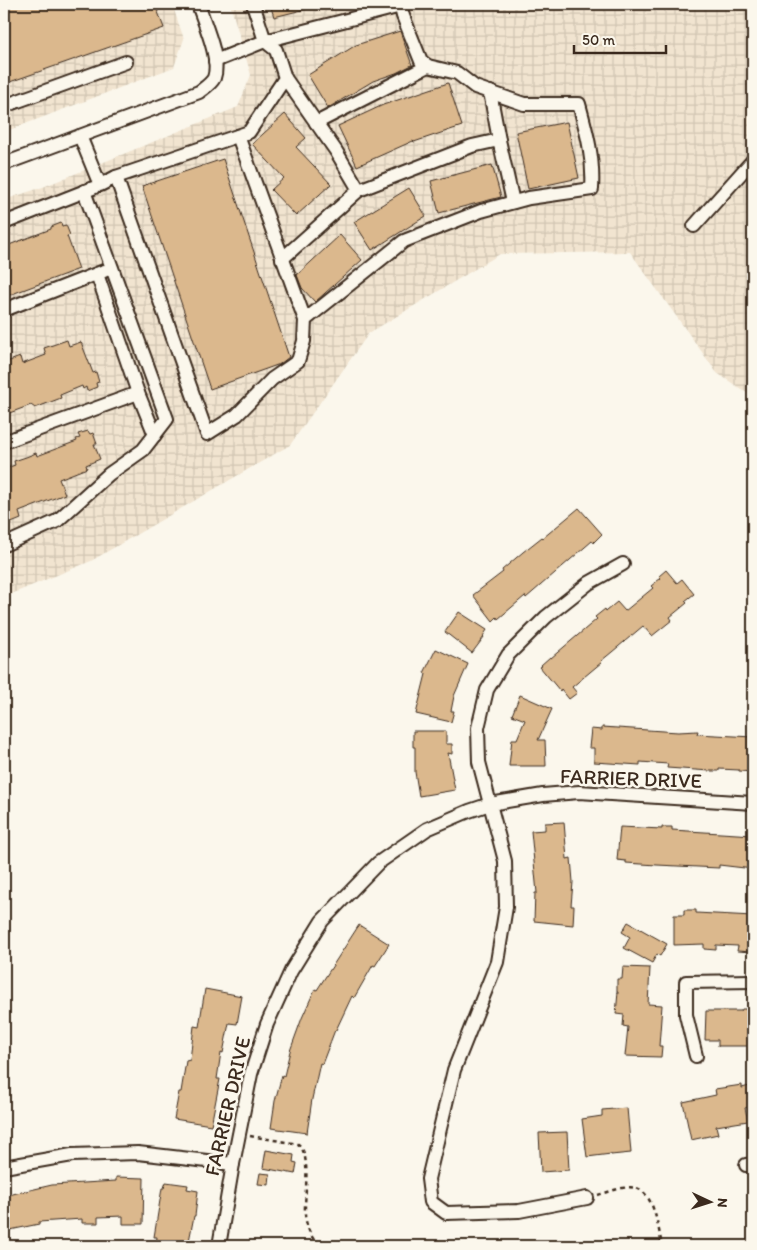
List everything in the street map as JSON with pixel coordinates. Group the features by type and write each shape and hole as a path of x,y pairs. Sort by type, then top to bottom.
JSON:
{"street":[{"path":"4,164 199,92 208,86 213,79 215,55 198,4"},
{"path":"253,4 265,41 276,50 285,78 336,151 359,190"},
{"path":"215,61 265,41 401,5 421,61 428,66 457,73 475,87 524,104 579,104 594,168 592,189 513,202 481,211 404,241 304,320"},
{"path":"4,106 126,62"},
{"path":"316,123 428,66"},
{"path":"4,223 116,177 249,132 285,78"},
{"path":"490,92 513,202"},
{"path":"80,136 100,185"},
{"path":"116,177 207,434 237,415 272,379 298,361 304,341 304,320 238,136"},
{"path":"282,259 359,190 472,146 499,140"},
{"path":"694,226 753,160"},
{"path":"4,545 57,521 109,474 143,450 167,419 84,191"},
{"path":"4,310 112,270"},
{"path":"97,274 138,393 155,435"},
{"path":"4,442 138,393"},
{"path":"587,1198 519,1211 446,1213 431,1202 428,1179 454,1070 497,962 506,907 505,861 480,762 478,728 487,690 508,654 546,617 589,583 623,564"},
{"name":"FARRIER DRIVE","path":"219,1246 251,1074 267,1024 291,971 322,921 378,863 427,829 469,811 490,804 543,794 579,792 753,803"},
{"path":"696,1056 686,1015 686,982 753,981"},
{"path":"4,1167 72,1154 138,1153 233,1164"}],"path":[{"path":"239,1134 298,1144 302,1147 306,1161 305,1215 308,1229 319,1246"},
{"path":"587,1198 623,1188 636,1188 645,1193 654,1213 662,1246"}],"shaded area":[{"path":"4,4 172,4 184,39 174,67 4,132"},
{"path":"230,4 753,4 753,397 717,373 630,252 500,254 369,333 290,445 91,561 4,597 4,200 43,187 238,107 251,75"}],"building":[{"path":"4,4 155,4 164,28 4,84"},
{"path":"270,4 313,4 314,7 274,17"},
{"path":"400,31 412,65 373,81 328,108 308,75 356,45"},
{"path":"448,83 462,126 413,141 357,166 338,126 383,105"},
{"path":"285,114 306,138 296,147 331,184 296,216 271,190 284,178 252,144"},
{"path":"567,122 579,178 528,189 516,132"},
{"path":"223,159 289,357 280,364 210,389 142,186"},
{"path":"492,165 501,197 439,213 431,181"},
{"path":"409,188 426,216 372,250 354,222"},
{"path":"61,223 62,226 66,225 70,235 67,236 79,269 4,297 4,250 10,248 9,245 51,229 51,227"},
{"path":"340,235 362,260 315,302 302,288 297,275"},
{"path":"67,340 69,346 81,342 93,373 96,372 99,382 96,383 97,387 87,391 86,387 83,389 82,386 60,395 61,398 35,408 31,405 4,415 4,363 20,357 22,364 46,355 44,348"},
{"path":"88,431 90,434 93,433 97,444 94,444 100,459 86,465 87,468 59,479 65,494 19,512 21,519 4,526 4,469 15,465 14,461 36,453 37,456 77,441 76,439 80,438 78,434"},
{"path":"579,508 602,534 526,598 525,596 498,619 497,617 493,621 473,595 503,572 502,570 523,552"},
{"path":"666,570 677,583 682,579 694,594 685,601 687,603 670,617 672,620 652,636 643,626 601,661 572,687 577,693 569,699 540,667 541,665 597,619 595,617 605,609 606,611 617,602 625,611 653,588 651,586 661,578 659,576"},
{"path":"459,612 487,630 472,653 445,632"},
{"path":"436,649 468,664 454,696 451,711 454,711 451,722 416,714 426,674 424,673"},
{"path":"520,695 552,709 538,740 545,740 546,766 509,766 512,739 517,739 525,720 512,715"},
{"path":"602,727 678,732 698,731 697,734 753,737 753,772 667,768 668,764 640,762 640,765 594,762 594,748 589,748 591,729 602,730"},
{"path":"413,731 446,731 446,744 452,744 452,754 448,753 455,790 419,796 415,772"},
{"path":"564,822 567,859 571,858 573,882 571,906 574,906 573,925 534,921 535,893 537,893 531,831 545,830 545,823"},
{"path":"620,827 662,829 662,827 672,827 672,830 753,835 753,869 719,865 719,868 626,863 626,861 617,860"},
{"path":"684,910 696,910 696,913 753,916 752,952 737,951 738,946 716,945 716,950 704,949 704,944 674,945 674,915 684,915"},
{"path":"628,922 667,944 660,956 657,954 652,963 624,948 630,937 622,932"},
{"path":"359,925 389,944 375,966 373,965 354,998 352,996 335,1030 322,1064 320,1063 307,1133 271,1128 275,1101 282,1075 284,1076 290,1051 302,1018 315,989 317,990"},
{"path":"623,967 650,968 648,1004 662,1005 659,1046 662,1046 661,1057 625,1056 628,1027 623,1026 624,1015 616,1014 617,979 622,979"},
{"path":"205,989 242,996 237,1024 229,1023 223,1053 221,1052 217,1079 220,1079 211,1125 174,1119 186,1061 190,1060 194,1026 199,1027"},
{"path":"742,1009 753,1009 753,1046 718,1046 718,1040 705,1040 706,1011 741,1011"},
{"path":"742,1085 742,1088 753,1085 753,1106 745,1108 748,1121 716,1126 718,1134 691,1140 683,1102 716,1095 715,1089"},
{"path":"627,1108 631,1153 587,1157 582,1119 602,1116 602,1110"},
{"path":"567,1132 569,1170 541,1172 539,1133"},
{"path":"266,1150 294,1155 293,1162 297,1163 295,1174 263,1168"},
{"path":"260,1173 270,1174 269,1185 258,1184"},
{"path":"116,1177 144,1178 143,1224 123,1224 123,1216 98,1217 98,1223 82,1223 82,1219 39,1222 39,1224 10,1230 4,1196 52,1185 116,1181"},
{"path":"166,1182 188,1185 187,1189 198,1191 195,1216 188,1246 156,1246 157,1237 154,1237 162,1188 164,1188"}]}
